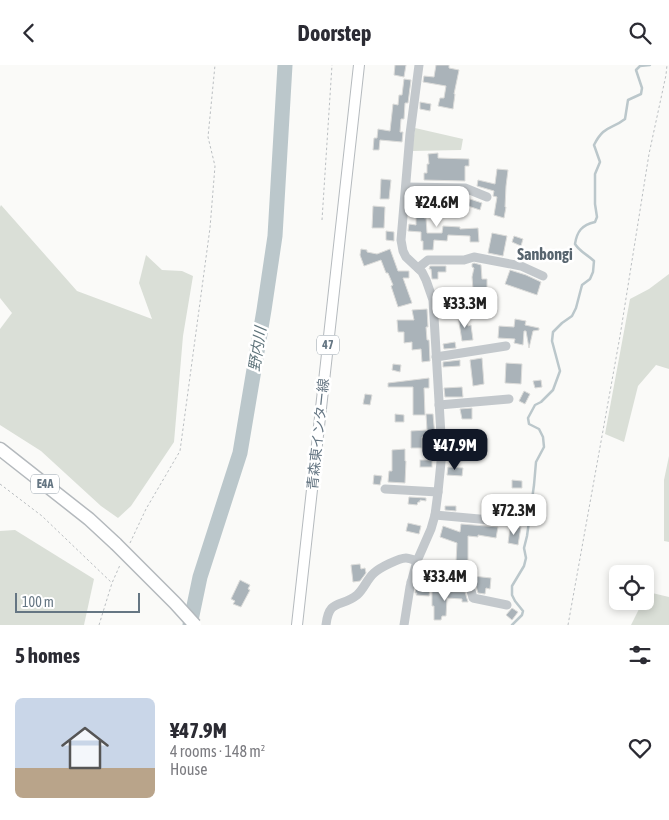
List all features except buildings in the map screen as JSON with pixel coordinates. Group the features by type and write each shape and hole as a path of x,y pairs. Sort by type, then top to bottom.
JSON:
{"highway":[{"name":"E4A","path":"0,449 89,519 195,625"}],"main road":[{"name":"青森東インター線","path":"296,625 360,65"}],"street":[{"path":"404,625 411,582 435,515 442,452 433,301 426,280 406,257 401,240 410,134 419,65"},
{"path":"406,187 465,188 487,197"},
{"path":"418,269 428,260 464,260 474,257 521,266 542,276"},
{"path":"436,357 506,346"},
{"path":"439,405 509,399"},
{"path":"385,489 438,492"},
{"path":"435,515 514,522"},
{"path":"326,625 327,616 331,609 335,605 358,594 375,572 404,558 417,561"},
{"path":"411,582 469,583 473,598 507,605"}],"path":[{"path":"131,542 146,509 180,451 210,228 215,166 208,137 215,65"},
{"path":"322,220 332,65"},
{"path":"568,625 620,336 649,154 667,65"},
{"path":"0,484 42,516 112,583"},
{"path":"99,625 112,583 123,558"}],"shaded area":[{"path":"415,128 463,139 461,150 412,151"},
{"path":"1,205 77,291 152,319 139,283 146,255 162,270 182,271 193,276 183,336 174,442 131,506 118,518 101,506 41,451 0,425 0,329 12,313 0,298"},
{"path":"669,274 669,369 656,365 638,386 624,442 605,434 630,299 649,289"},
{"path":"669,456 669,542 664,541 664,480"},
{"path":"15,530 94,579 84,625 0,625 0,531"},
{"path":"654,593 669,597 669,625 631,625 638,610 654,610"}],"waterway":[{"name":"野内川","path":"190,625 200,577 240,453 275,236 285,65"},
{"path":"512,625 522,615 523,611 512,595 512,586 524,566 526,558 524,548 536,462 544,447 543,437 539,429 529,424 528,418 535,405 541,402 553,390 560,371 552,341 553,332 572,316 582,285 590,279 593,272 594,261 575,244 581,229 595,222 597,217 595,174 600,162 594,145 601,134 625,119 628,100 641,94 642,88 636,70 640,66 650,65"}],"district":[{"name":"Sanbongi","path":"545,254"}]}
